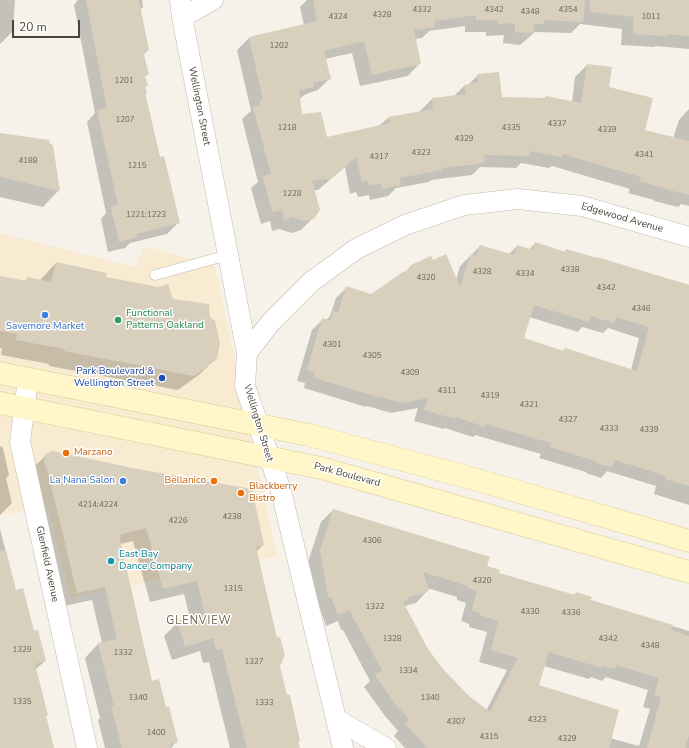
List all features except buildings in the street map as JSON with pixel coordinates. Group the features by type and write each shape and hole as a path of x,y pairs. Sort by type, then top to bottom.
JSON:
{"main road":[{"path":"0,373 257,424 356,446 689,541"},
{"name":"Park Boulevard","path":"0,403 321,468 689,572"}],"street":[{"path":"181,8 213,0"},
{"name":"Wellington Street","path":"181,8 247,353 245,386 280,490 343,748"},
{"name":"Edgewood Avenue","path":"247,353 271,322 310,282 356,249 405,225 464,205 518,199 582,206 689,237"},
{"name":"Glenfield Avenue","path":"28,379 20,442 87,748"},
{"path":"336,719 386,748"}],"lane":[{"path":"155,275 228,255"}],"shaded area":[{"path":"0,233 135,267 144,246 215,266 277,556 70,598 48,507 0,515"}],"place":[{"name":"Savemore Market","path":"45,315"},
{"name":"Functional Patterns Oakland","path":"118,320"},
{"name":"Park Boulevard & Wellington Street","path":"162,378"},
{"name":"Marzano","path":"66,453"},
{"name":"La Nana Salon","path":"123,481"},
{"name":"Bellanico","path":"214,481"},
{"name":"Blackberry Bistro","path":"241,493"},
{"name":"East Bay Dance Company","path":"111,561"}],"district":[{"name":"GLENVIEW","path":"199,621"}]}
